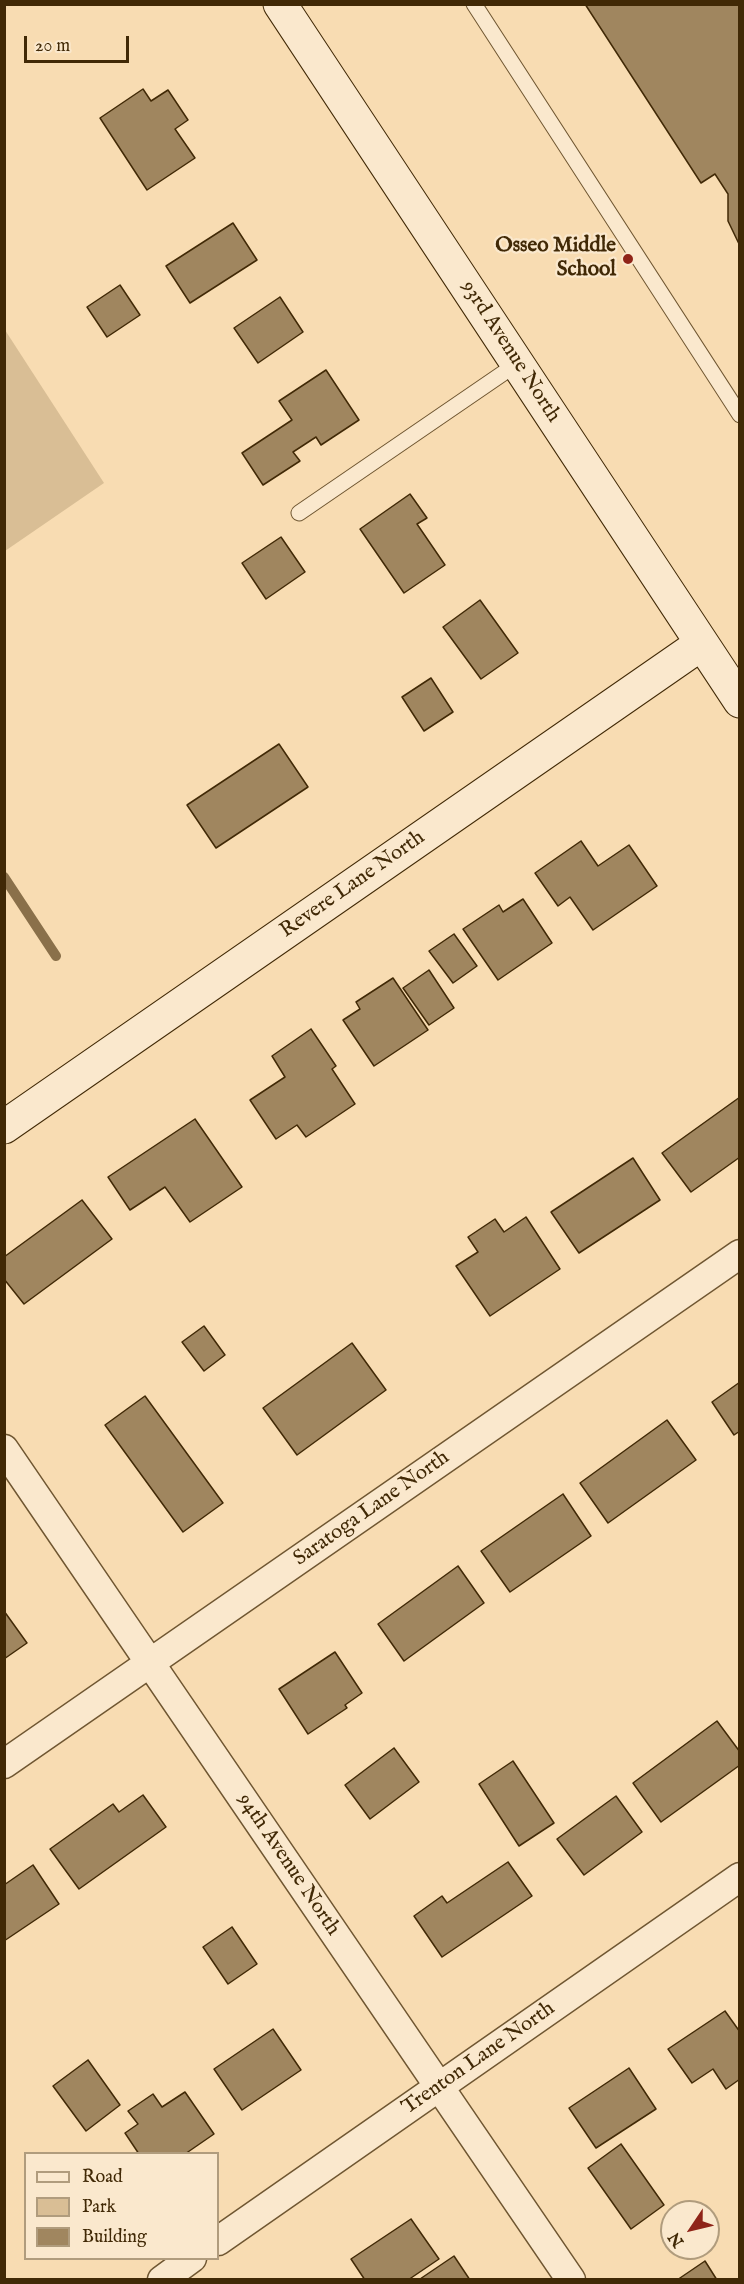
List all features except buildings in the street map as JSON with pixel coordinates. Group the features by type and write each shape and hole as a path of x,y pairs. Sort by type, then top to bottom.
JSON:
{"street":[{"name":"93rd Avenue North","path":"280,4 740,701"},
{"name":"Revere Lane North","path":"4,1127 701,644"},
{"name":"Saratoga Lane North","path":"4,1764 740,1254"},
{"name":"94th Avenue North","path":"4,1449 572,2280"},
{"name":"Trenton Lane North","path":"219,2240 740,1877"},
{"path":"162,2280 191,2260"}],"lane":[{"path":"474,4 740,415"},
{"path":"299,513 518,363"}],"green space":[{"path":"5,330 104,483 5,551"}],"waterway":[{"path":"4,877 56,956"}],"place":[{"name":"Osseo Middle School","path":"628,259"}]}
